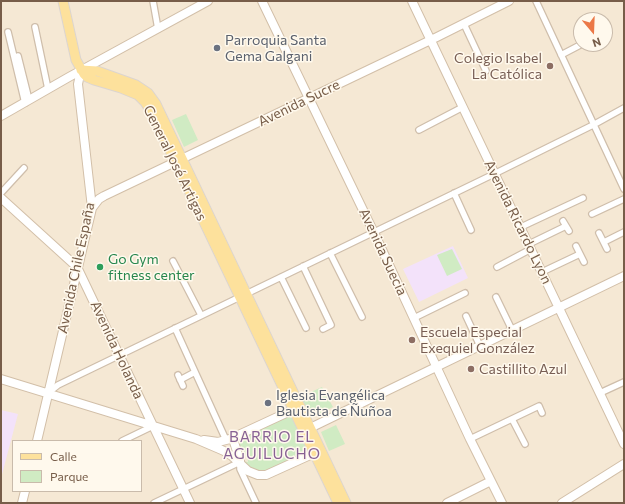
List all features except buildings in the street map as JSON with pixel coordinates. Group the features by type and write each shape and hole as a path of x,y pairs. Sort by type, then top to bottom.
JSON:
{"main road":[{"name":"Avenida Chile España","path":"63,1 74,55 81,70"},
{"name":"General José Artigas","path":"81,70 87,77 138,95 143,99 152,113 179,161 317,452"},
{"path":"317,452 338,503"},
{"path":"317,452 346,503"}],"street":[{"path":"153,1 158,30"},
{"path":"1,116 81,70 158,30 208,1"},
{"name":"Avenida Suecia","path":"262,1 414,318 470,439 502,503"},
{"name":"Avenida Ricardo Lyon","path":"412,1 624,444"},
{"name":"Avenida Sucre","path":"92,208 99,199 104,196 431,40 509,1"},
{"path":"536,1 624,189"},
{"path":"464,24 486,71"},
{"path":"35,27 48,89"},
{"path":"10,32 17,50 27,102"},
{"path":"561,55 573,49"},
{"name":"Avenida Chile España","path":"37,440 92,208 78,84 81,70"},
{"path":"419,130 463,108"},
{"path":"48,393 58,385 330,252 494,174 624,108"},
{"path":"1,193 24,168"},
{"path":"91,192 96,195 104,196"},
{"path":"454,193 471,230"},
{"name":"Avenida Holanda","path":"1,198 77,267 190,503"},
{"path":"521,227 583,198"},
{"path":"592,214 624,199"},
{"path":"496,267 566,226"},
{"path":"604,242 624,232"},
{"path":"599,233 607,250"},
{"path":"576,246 584,262"},
{"path":"330,252 362,317"},
{"path":"542,272 580,254"},
{"path":"174,260 201,315"},
{"path":"303,266 331,326 323,329"},
{"path":"307,429 624,276"},
{"path":"281,277 306,328"},
{"path":"414,318 465,293"},
{"path":"496,297 512,330"},
{"path":"466,316 480,346"},
{"path":"174,328 230,439 234,442 240,462 240,469 256,503"},
{"path":"183,386 179,377 195,372"},
{"path":"1,379 196,439 224,451 251,472 258,475 264,475 317,452"},
{"path":"600,393 624,382"},
{"path":"470,439 539,406 542,413"},
{"path":"196,439 216,442 230,439 296,408"},
{"path":"512,419 525,444"},
{"path":"124,440 153,426"},
{"path":"154,503 240,462"},
{"path":"562,503 624,464"},
{"path":"447,503 491,481"}],"shaded area":[{"path":"1,1 624,1 624,503 1,503"},
{"path":"453,246 468,278 419,302 403,269"},
{"path":"1,410 18,414 1,478"}],"green space":[{"path":"186,114 198,140 184,147 172,120"},
{"path":"452,249 462,269 447,276 437,255"},
{"path":"322,387 333,407 310,418 300,397"},
{"path":"290,414 292,415 309,449 308,451 266,471 254,471 243,461 248,462 243,449 238,448 236,445 238,439"},
{"path":"336,425 345,444 329,451 321,432"}],"place":[{"name":"Parroquia Santa Gema Galgani","path":"217,48"},
{"name":"Colegio Isabel La Católica","path":"550,66"},
{"name":"Go Gym fitness center","path":"100,267"},
{"name":"Escuela Especial Exequiel González","path":"412,340"},
{"name":"Castillito Azul","path":"471,369"},
{"name":"Iglesia Evangélica Bautista de Ñuñoa","path":"268,403"}],"district":[{"name":"BARRIO EL AGUILUCHO","path":"272,446"}]}
